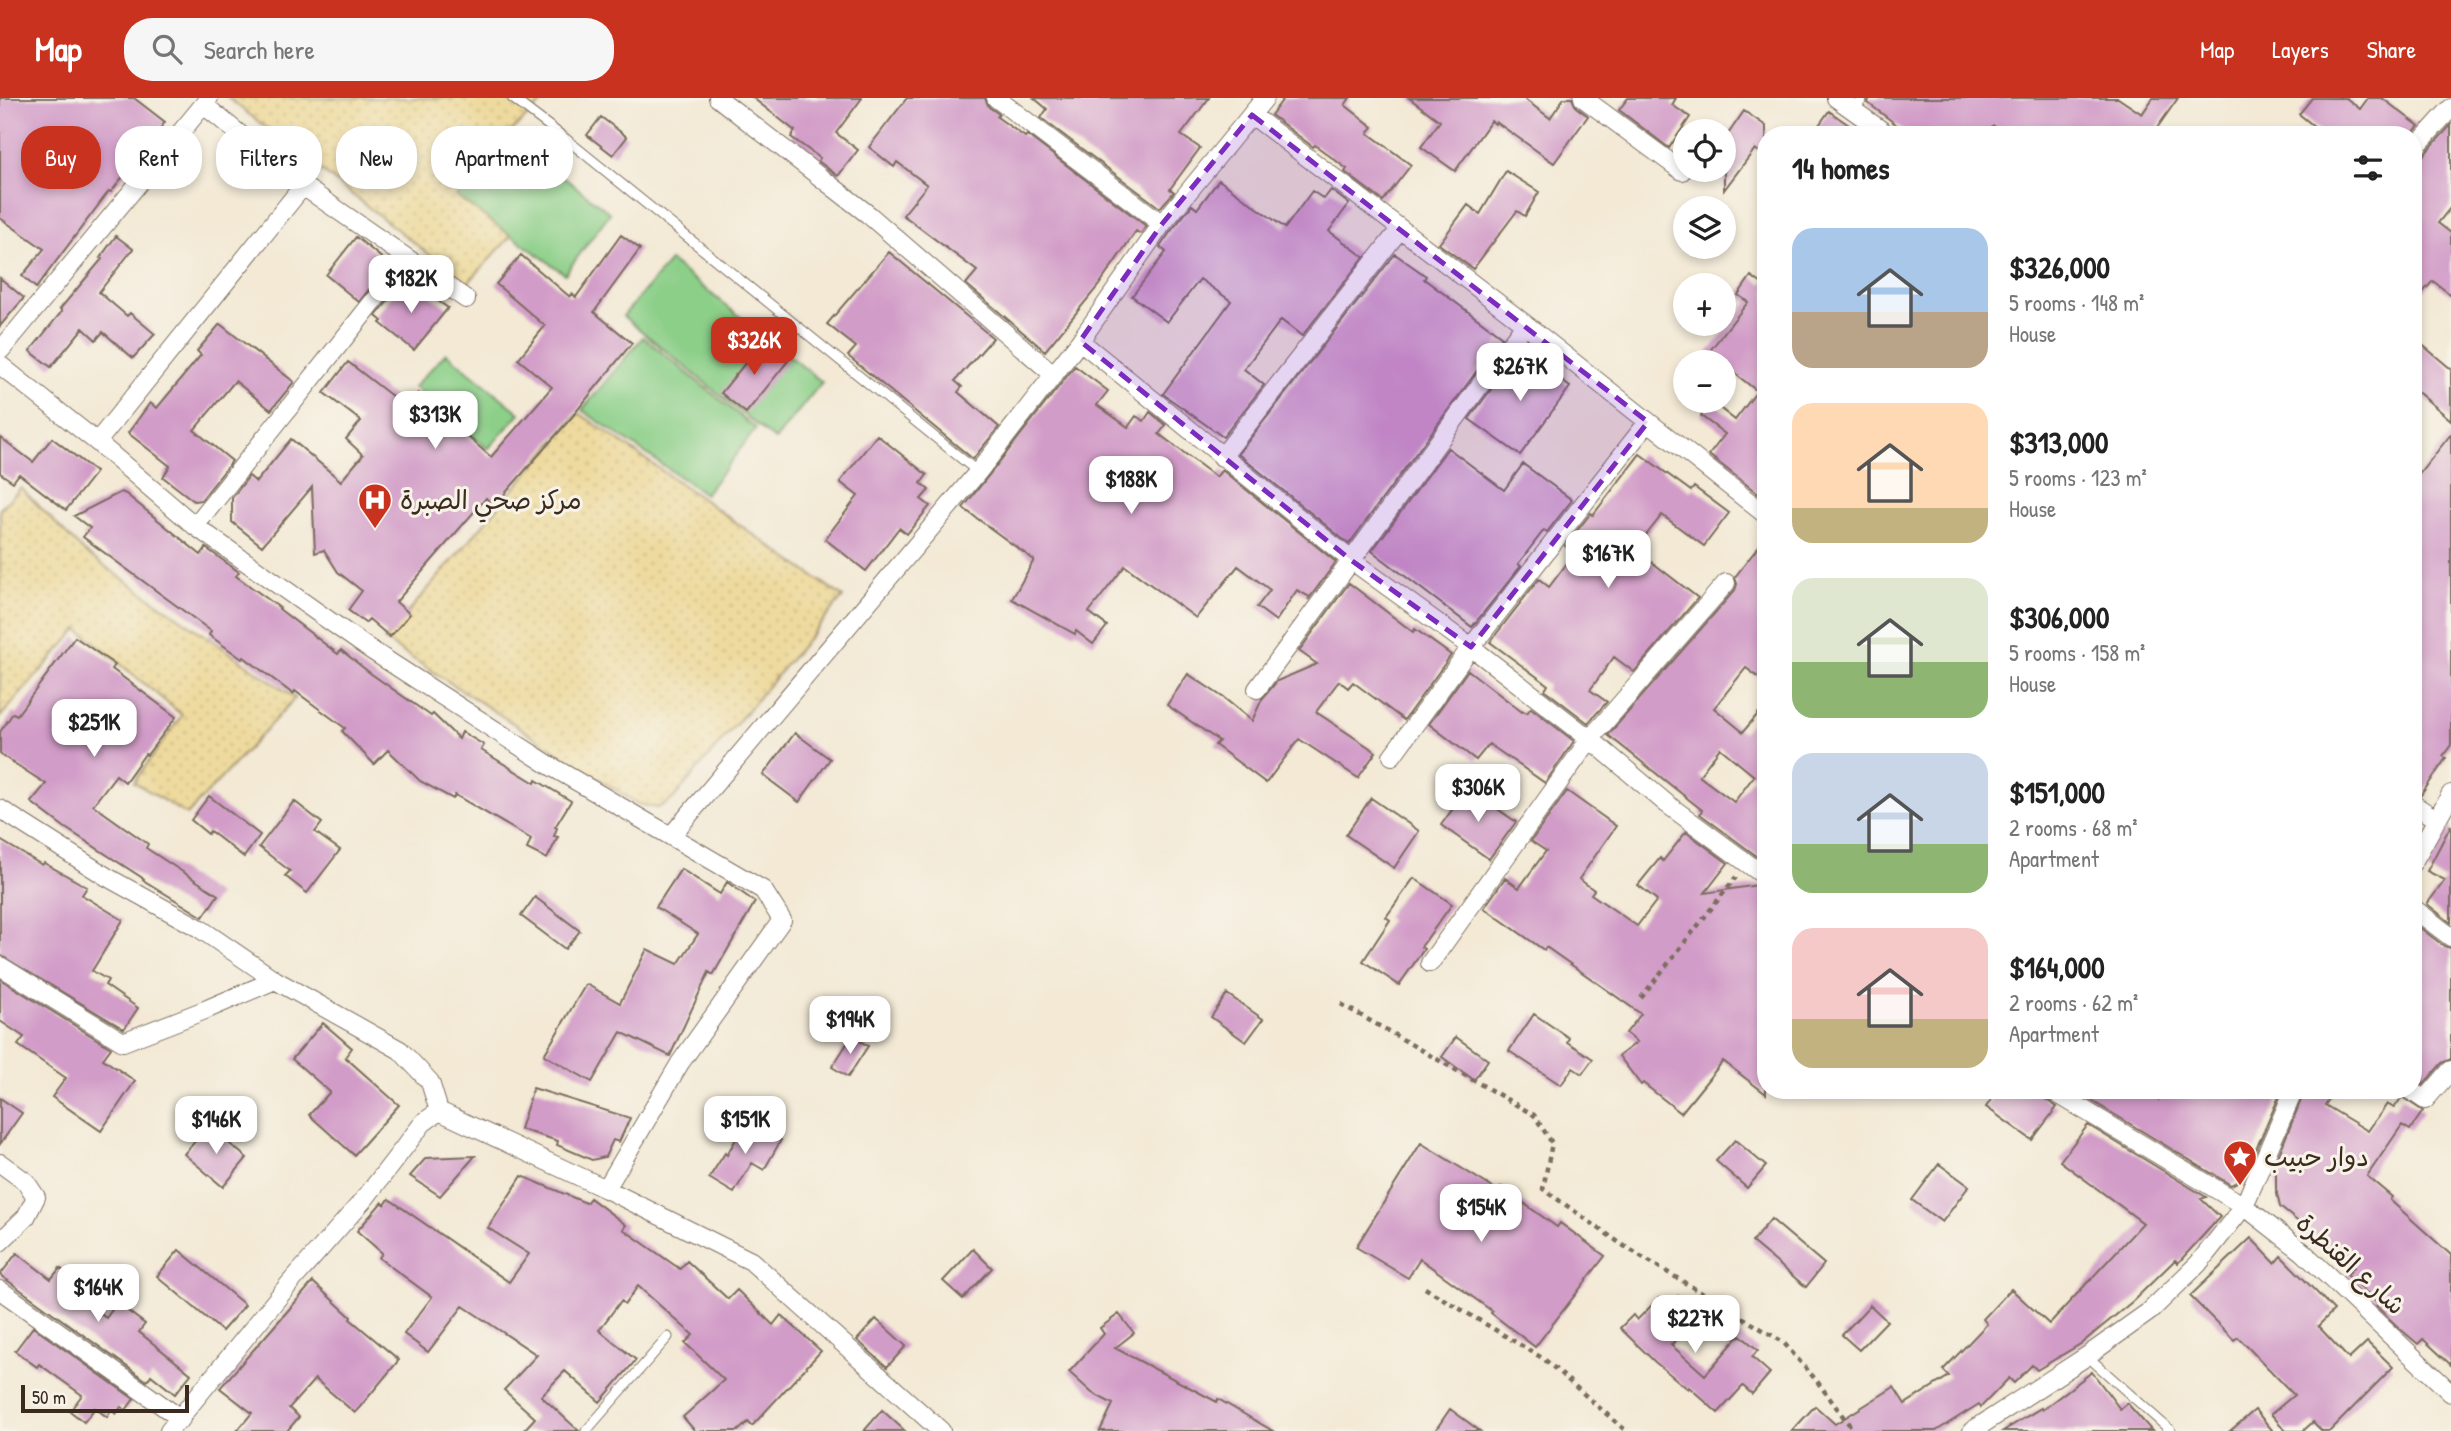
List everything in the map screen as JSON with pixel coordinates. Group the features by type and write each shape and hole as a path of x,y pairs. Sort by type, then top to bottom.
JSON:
{"street":[{"path":"718,98 869,215 1054,375"},
{"path":"996,98 1162,224"},
{"path":"671,836 978,472 1080,341 1162,224 1265,98"},
{"path":"1583,98 1673,164"},
{"path":"1836,98 1858,104 1879,126"},
{"path":"0,350 207,101 235,126"},
{"path":"2422,140 2451,108"},
{"path":"1252,115 1525,324 1757,508"},
{"path":"97,442 301,189"},
{"path":"307,189 466,299"},
{"path":"1222,457 1400,229"},
{"path":"195,526 407,259"},
{"path":"1257,688 1525,324"},
{"path":"1080,341 1351,561 1471,647 1590,739 1667,804 1757,870"},
{"path":"0,365 97,442 195,526 368,648 549,765 763,890 782,920 680,1063 606,1189"},
{"path":"1392,756 1471,647 1648,422"},
{"path":"1430,963 1590,739 1726,583"},
{"path":"2422,846 2451,794"},
{"path":"0,809 107,877 199,928 275,979 400,1050 430,1082 439,1111 751,1261 941,1431"},
{"path":"2422,810 2437,820"},
{"path":"2422,915 2451,937"},
{"path":"0,966 123,1042 275,979"},
{"path":"2422,1098 2425,1100 2451,1070"},
{"name":"شارع القنطرة","path":"2066,1099 2244,1206 2303,1252 2451,1393"},
{"path":"1972,1431 2150,1311 2198,1264 2244,1206 2290,1099"},
{"path":"0,1290 175,1425 290,1283 366,1197 423,1123 439,1111"},
{"path":"0,1163 26,1182 36,1197 26,1217 0,1242"}],"lane":[{"path":"512,98 978,472"},
{"path":"586,1431 668,1337"},
{"path":"2087,1356 2171,1431"}],"path":[{"path":"1641,999 1747,863"},
{"path":"1341,1004 1534,1115 1552,1143 1543,1189 1624,1246 1783,1342 1854,1431"},
{"path":"1424,1288 1544,1359 1626,1431"}],"highlighted area":[{"path":"1252,115 1648,422 1471,647 1351,560 1080,341 1162,224"}],"green space":[{"path":"573,185 610,213 565,274 456,196 462,189 573,189"},
{"path":"670,261 822,382 775,440 623,316"},
{"path":"643,337 756,429 705,494 582,410"},
{"path":"446,353 520,413 488,449 414,387"}],"sand":[{"path":"228,98 546,99 517,126 431,126 431,189 462,189 456,196 511,236 467,284 345,189 417,189 417,126 336,126 336,182 322,171 322,126 264,126"},
{"path":"579,413 843,597 672,800 658,808 638,804 384,640"},
{"path":"21,488 83,551 295,698 187,815 134,782 182,715 78,629 0,717 0,509"}],"building":[{"path":"0,98 134,98 165,122 162,126 115,126 115,187 109,191 36,288 22,276 44,249 0,218"},
{"path":"753,98 862,98 836,133 858,150 838,176 818,161 820,158 791,137 795,131"},
{"path":"907,98 985,98 989,107 999,114 997,117 1025,137 1027,135 1146,226 1141,234 1136,231 1099,285 1045,351 966,284 977,271 903,215 927,185 897,162 894,167 869,147"},
{"path":"1034,98 1209,98 1181,135 1200,148 1170,189 1174,192 1160,208 1041,118 1047,109"},
{"path":"1284,98 1350,98 1345,105 1373,127 1368,133 1411,165 1383,201 1345,172 1347,169 1271,115"},
{"path":"1409,98 1523,98 1550,118 1564,98 1572,98 1576,107 1588,116 1554,163 1491,121 1455,171 1421,147 1440,121"},
{"path":"1628,98 1676,98 1672,105 1690,117 1673,119 1673,142 1669,148 1619,110"},
{"path":"1870,98 2118,98 2142,114 2153,98 2178,98 2158,126 1898,126 1868,103"},
{"path":"2312,98 2346,98 2360,109 2368,98 2382,98 2419,126 2314,126 2299,114"},
{"path":"1744,111 1766,126 1757,126 1757,150 1755,149 1736,174 1736,123"},
{"path":"1829,111 1850,126 1818,126"},
{"path":"601,117 627,137 613,155 587,135"},
{"path":"2451,125 2451,207 2438,223 2451,233 2451,295 2433,281 2422,293 2422,157"},
{"path":"1506,171 1539,192 1525,216 1517,211 1473,269 1439,244 1468,205 1480,214"},
{"path":"1219,180 1285,228 1312,191 1324,199 1331,190 1349,204 1329,231 1364,257 1302,336 1281,320 1244,369 1264,385 1223,437 1163,394 1231,301 1200,279 1167,322 1132,296 1166,252 1160,247 1171,231 1192,205 1197,209"},
{"path":"621,235 640,249 594,312 632,343 494,506 486,498 396,602 410,614 390,637 369,619 365,623 348,610 362,591 338,572 324,550 315,553 312,487 262,546 232,522 232,498 249,476 256,482 291,439 341,481 363,455 346,439 361,421 324,393 348,362 406,407 418,393 491,457 552,387 518,359 545,326 496,284 521,255 570,297 572,294 576,297"},
{"path":"116,236 133,249 99,292 127,316 130,313 155,334 133,358 103,332 96,340 83,328 51,367 30,351 62,311 60,309 102,259 100,258"},
{"path":"356,237 389,264 359,302 326,275"},
{"path":"889,252 993,338 955,381 962,387 958,392 999,427 973,459 848,356 856,347 827,324"},
{"path":"1395,254 1502,337 1349,544 1238,454"},
{"path":"1751,276 1757,280 1757,391 1736,374 1736,350 1710,350 1721,336 1736,336 1736,317 1748,302 1738,295"},
{"path":"0,278 24,298 0,326"},
{"path":"421,289 448,308 414,350 380,323 382,321 376,316 396,291"},
{"path":"220,324 294,382 271,410 235,381 194,430 232,461 201,500 194,501 163,477 170,466 128,433 150,403 157,408 201,355 197,351"},
{"path":"763,341 788,361 746,413 721,393"},
{"path":"2422,345 2451,369 2451,420 2422,396"},
{"path":"1520,350 1570,387 1520,455 1469,419"},
{"path":"1075,366 1108,391 1097,405 1128,427 1136,416 1144,421 1150,412 1166,425 1159,434 1216,477 1222,470 1336,562 1308,600 1310,597 1297,590 1276,621 1257,607 1270,590 1238,566 1196,618 1125,566 1089,612 1107,626 1093,644 1076,631 1075,634 1012,599 1034,560 963,508"},
{"path":"1757,391 1757,493 1709,455 1725,434 1701,416 1703,413 1726,413 1735,420"},
{"path":"2451,434 2451,745 2443,756 2446,758 2422,794 2422,471"},
{"path":"877,435 927,475 921,483 929,490 921,499 930,506 907,534 899,528 866,571 825,539 858,496 840,482"},
{"path":"0,437 33,462 52,438 96,472 66,510 19,474 13,482 0,473"},
{"path":"1448,448 1504,490 1523,464 1572,500 1547,532 1544,530 1518,564 1521,566 1472,627 1372,551"},
{"path":"1640,454 1691,491 1694,487 1729,513 1704,546 1662,515 1635,549 1698,598 1634,672 1614,657 1590,690 1607,702 1588,723 1545,690 1548,685 1490,642 1539,579 1549,587 1574,554 1565,546 1591,513 1593,515"},
{"path":"121,492 201,555 206,548 239,572 236,576 338,654 341,650 431,716 433,714 459,739 462,732 484,745 481,750 571,801 555,827 554,836 558,837 547,859 527,849 531,839 455,795 453,799 420,781 388,750 374,764 342,731 345,728 295,691 293,694 244,657 242,659 209,635 211,631 83,537 90,528 74,516"},
{"path":"1757,549 1757,676 1746,668 1714,708 1743,732 1757,715 1757,856 1700,814 1702,810 1608,735 1735,590 1735,577","holes":["1720,748 1754,776 1734,802 1699,776"]},
{"path":"1349,583 1413,632 1415,629 1451,655 1404,720 1353,682 1348,688 1339,681 1316,712 1376,752 1358,778 1299,739 1266,783 1215,745 1219,741 1167,705 1188,674 1252,721 1262,699 1277,681 1317,664 1299,651"},
{"path":"75,637 115,665 112,669 176,717 125,782 116,775 93,805 148,844 146,848 218,895 203,917 143,880 31,802 46,784 0,754 0,732 13,713 17,715"},
{"path":"1468,670 1522,712 1527,713 1531,708 1574,741 1545,783 1489,744 1476,760 1429,724"},
{"path":"795,733 830,759 799,802 763,775"},
{"path":"1468,788 1516,822 1489,859 1441,825"},
{"path":"1567,791 1616,826 1579,879 1594,890 1591,894 1637,926 1657,900 1638,885 1660,858 1663,861 1686,832 1728,863 1705,893 1757,885 1757,1087 1723,1061 1681,1113 1643,1083 1641,1085 1619,1056 1637,1042 1626,1033 1641,1014 1546,947 1544,950 1484,908 1505,878 1519,888 1546,851 1531,841"},
{"path":"209,796 260,835 244,857 191,820"},
{"path":"1371,798 1419,831 1394,868 1346,835"},
{"path":"294,801 322,823 315,832 340,850 307,893 285,876 290,871 259,847"},
{"path":"2451,825 2451,923 2427,904 2445,880 2427,871"},
{"path":"0,840 87,887 82,895 123,920 92,971 108,980 105,985 138,1008 124,1029 0,955"},
{"path":"681,869 720,894 727,882 755,902 713,975 709,972 670,1056 621,1032 592,1082 544,1055 586,984 620,1003 647,949 678,964 698,934 656,907"},
{"path":"1414,878 1452,904 1421,947 1424,949 1399,985 1363,961 1390,920 1386,917"},
{"path":"535,897 580,931 565,949 521,916"},
{"path":"2422,929 2444,946 2451,948 2451,1059 2442,1063 2423,1085"},
{"path":"0,979 111,1048 103,1059 135,1081 101,1131 52,1097 66,1078 18,1045 24,1037 0,1021"},
{"path":"1227,994 1263,1019 1246,1042 1211,1017"},
{"path":"1534,1014 1569,1038 1567,1042 1593,1059 1582,1074 1573,1068 1561,1085 1509,1051"},
{"path":"323,1023 352,1048 345,1057 399,1105 354,1155 309,1115 330,1092 292,1059"},
{"path":"852,1036 868,1046 848,1077 832,1067"},
{"path":"1456,1037 1488,1060 1474,1080 1442,1057"},
{"path":"533,1088 630,1118 619,1142 613,1140 605,1157 592,1160 557,1145 558,1141 520,1129"},
{"path":"0,1098 22,1113 0,1144"},
{"path":"1992,1099 2045,1099 2057,1107 2032,1140 1986,1107"},
{"path":"2089,1099 2278,1099 2243,1179 2231,1185"},
{"path":"2301,1099 2329,1099 2325,1105 2368,1131 2387,1104 2394,1108 2401,1099 2423,1111 2410,1130 2402,1125 2367,1176 2451,1255 2451,1365 2423,1339 2418,1344 2399,1328 2376,1306 2379,1304 2347,1275 2354,1267 2280,1207 2275,1164"},
{"path":"746,1121 781,1140 764,1170 752,1163 734,1193 709,1178 725,1153 727,1155"},
{"path":"2088,1125 2206,1197 2201,1199 2220,1217 2178,1263 2175,1260 2133,1301 2082,1343 2037,1370 2032,1365 2014,1383 2009,1378 1981,1407 1979,1404 1936,1431 1792,1431 1815,1406 1835,1424 1894,1387 1905,1404 1949,1376 1943,1370 1987,1324 1983,1319 2011,1289 2049,1324 2143,1223 2060,1161"},
{"path":"208,1126 247,1158 223,1187 184,1154"},
{"path":"1735,1140 1766,1166 1747,1188 1716,1161"},
{"path":"1421,1143 1498,1191 1501,1187 1557,1227 1560,1223 1605,1256 1535,1347 1491,1313 1492,1311 1420,1259 1408,1278 1356,1247"},
{"path":"475,1156 440,1196 410,1176 426,1158"},
{"path":"1939,1164 1969,1186 1942,1222 1912,1200"},
{"path":"522,1176 586,1203 590,1198 626,1225 623,1229 680,1269 687,1261 728,1299 737,1290 773,1325 781,1315 821,1351 752,1426 748,1422 738,1431 695,1431 683,1417 724,1380 685,1343 693,1335 638,1286 625,1304 621,1301 599,1330 636,1360 600,1402 565,1371 541,1396 579,1431 523,1431 535,1418 504,1390 537,1355 463,1306 428,1352 404,1334 432,1297 379,1258 382,1253 357,1231 382,1202 385,1205 389,1199 509,1282 529,1254 488,1228"},
{"path":"1771,1219 1824,1264 1806,1287 1752,1242"},
{"path":"2251,1238 2275,1263 2281,1256 2334,1310 2318,1326 2349,1359 2367,1342 2393,1367 2330,1431 2322,1431 2313,1422 2303,1431 2286,1431 2271,1414 2294,1395 2238,1337 2234,1340 2190,1296"},
{"path":"973,1249 992,1268 963,1299 943,1281"},
{"path":"179,1250 245,1305 222,1331 157,1276"},
{"path":"17,1253 51,1279 60,1268 75,1281 68,1289 106,1318 117,1303 145,1324 139,1332 191,1374 175,1394 151,1375 147,1381 0,1275"},
{"path":"313,1282 351,1317 350,1319 399,1360 355,1413 315,1379 289,1408 299,1417 287,1431 237,1431 252,1413 220,1388"},
{"path":"1678,1296 1699,1317 1671,1345 1705,1375 1740,1335 1758,1350 1752,1357 1770,1373 1752,1394 1743,1386 1718,1413 1655,1362 1620,1328 1633,1315 1637,1320 1659,1298 1667,1307"},
{"path":"1870,1305 1887,1321 1859,1350 1842,1335"},
{"path":"1119,1314 1134,1333 1115,1348 1217,1402 1218,1399 1273,1431 1100,1431 1113,1404 1092,1393 1069,1372 1104,1334 1100,1328"},
{"path":"876,1319 906,1346 887,1367 857,1340"},
{"path":"33,1327 134,1399 126,1410 121,1407 116,1414 111,1410 107,1417 95,1408 84,1422 70,1411 82,1395 39,1364 37,1367 15,1351"},
{"path":"2092,1372 2120,1409 2127,1403 2152,1431 2003,1431 2041,1408 2042,1410"},
{"path":"1450,1409 1480,1431 1435,1431"},
{"path":"882,1410 905,1431 864,1431"},
{"path":"2255,1410 2273,1431 2230,1431"}],"place":[{"name":"مركز صحي الصبرة","path":"375,530"},
{"name":"دوار حبيب","path":"2240,1187"}]}
